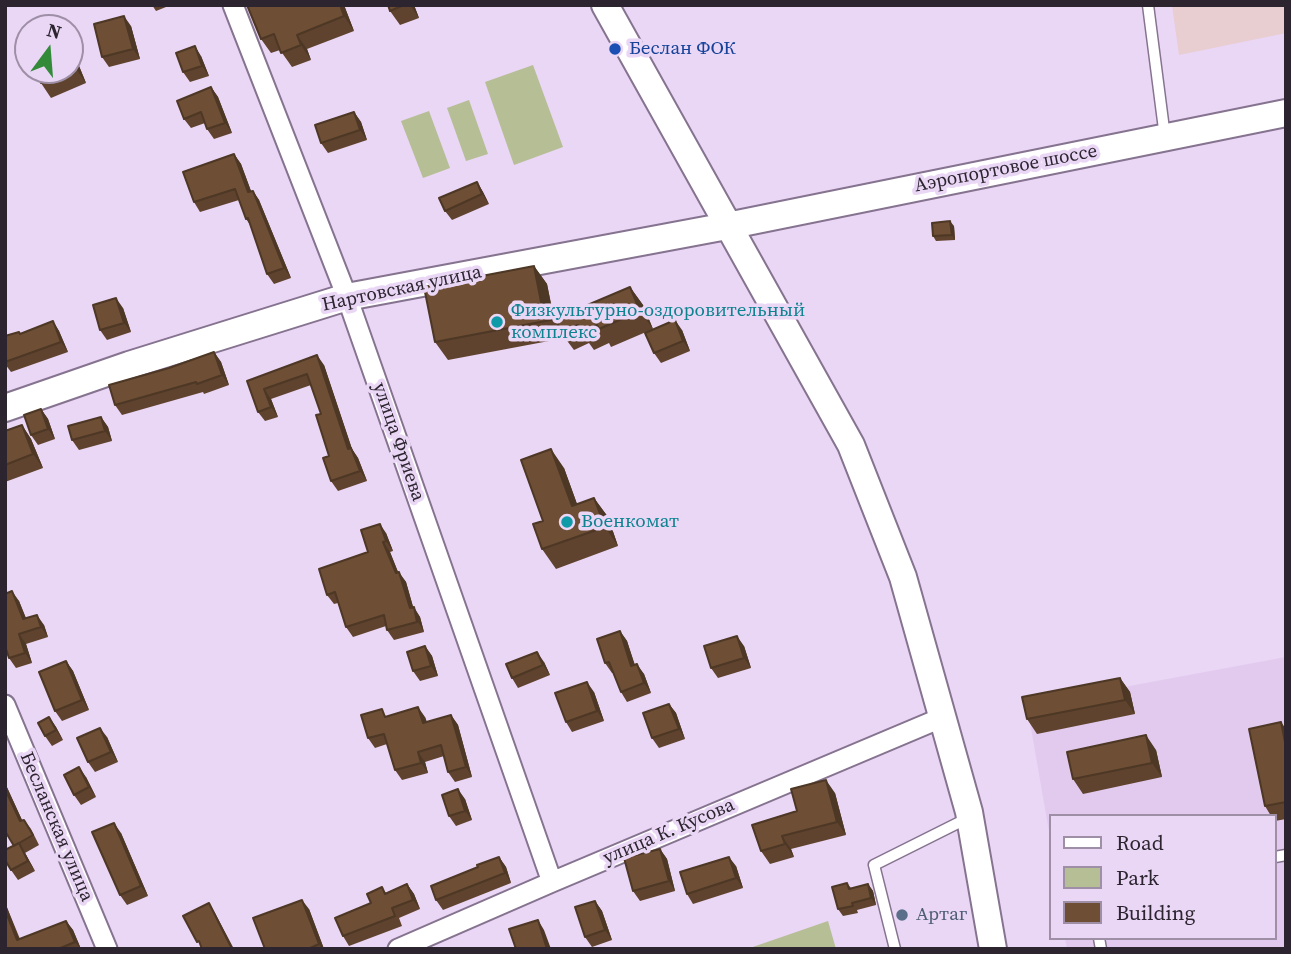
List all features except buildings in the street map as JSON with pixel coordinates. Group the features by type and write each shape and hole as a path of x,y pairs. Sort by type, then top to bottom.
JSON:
{"main road":[{"path":"605,5 851,445 903,577 970,817 993,949"},
{"name":"Аэропортовое шоссе","path":"727,226 1286,113"},
{"name":"Нартовская улица","path":"5,408 129,365 347,297 727,226"}],"street":[{"name":"улица Фриева","path":"233,5 347,297 552,882"},
{"name":"Бесланская улица","path":"5,705 107,949"},
{"name":"улица К. Кусова","path":"398,949 941,718"}],"lane":[{"path":"1148,5 1165,138"},
{"path":"895,949 874,865 970,817"}],"shaded area":[{"path":"1172,5 1286,5 1286,33 1179,55"},
{"path":"1286,657 1286,949 1067,949 1065,940 1277,940 1277,814 1050,814 1050,837 1027,705"}],"green space":[{"path":"533,65 563,147 514,165 485,82"},
{"path":"469,100 488,154 466,161 447,108"},
{"path":"429,111 450,168 423,178 401,121"},
{"path":"828,921 836,949 747,949"}],"place":[{"name":"Беслан ФОК","path":"615,49"},
{"name":"Физкультурно-оздоровительный комплекс","path":"497,322"},
{"name":"Военкомат","path":"567,522"},
{"name":"Артаг","path":"902,915"}]}
